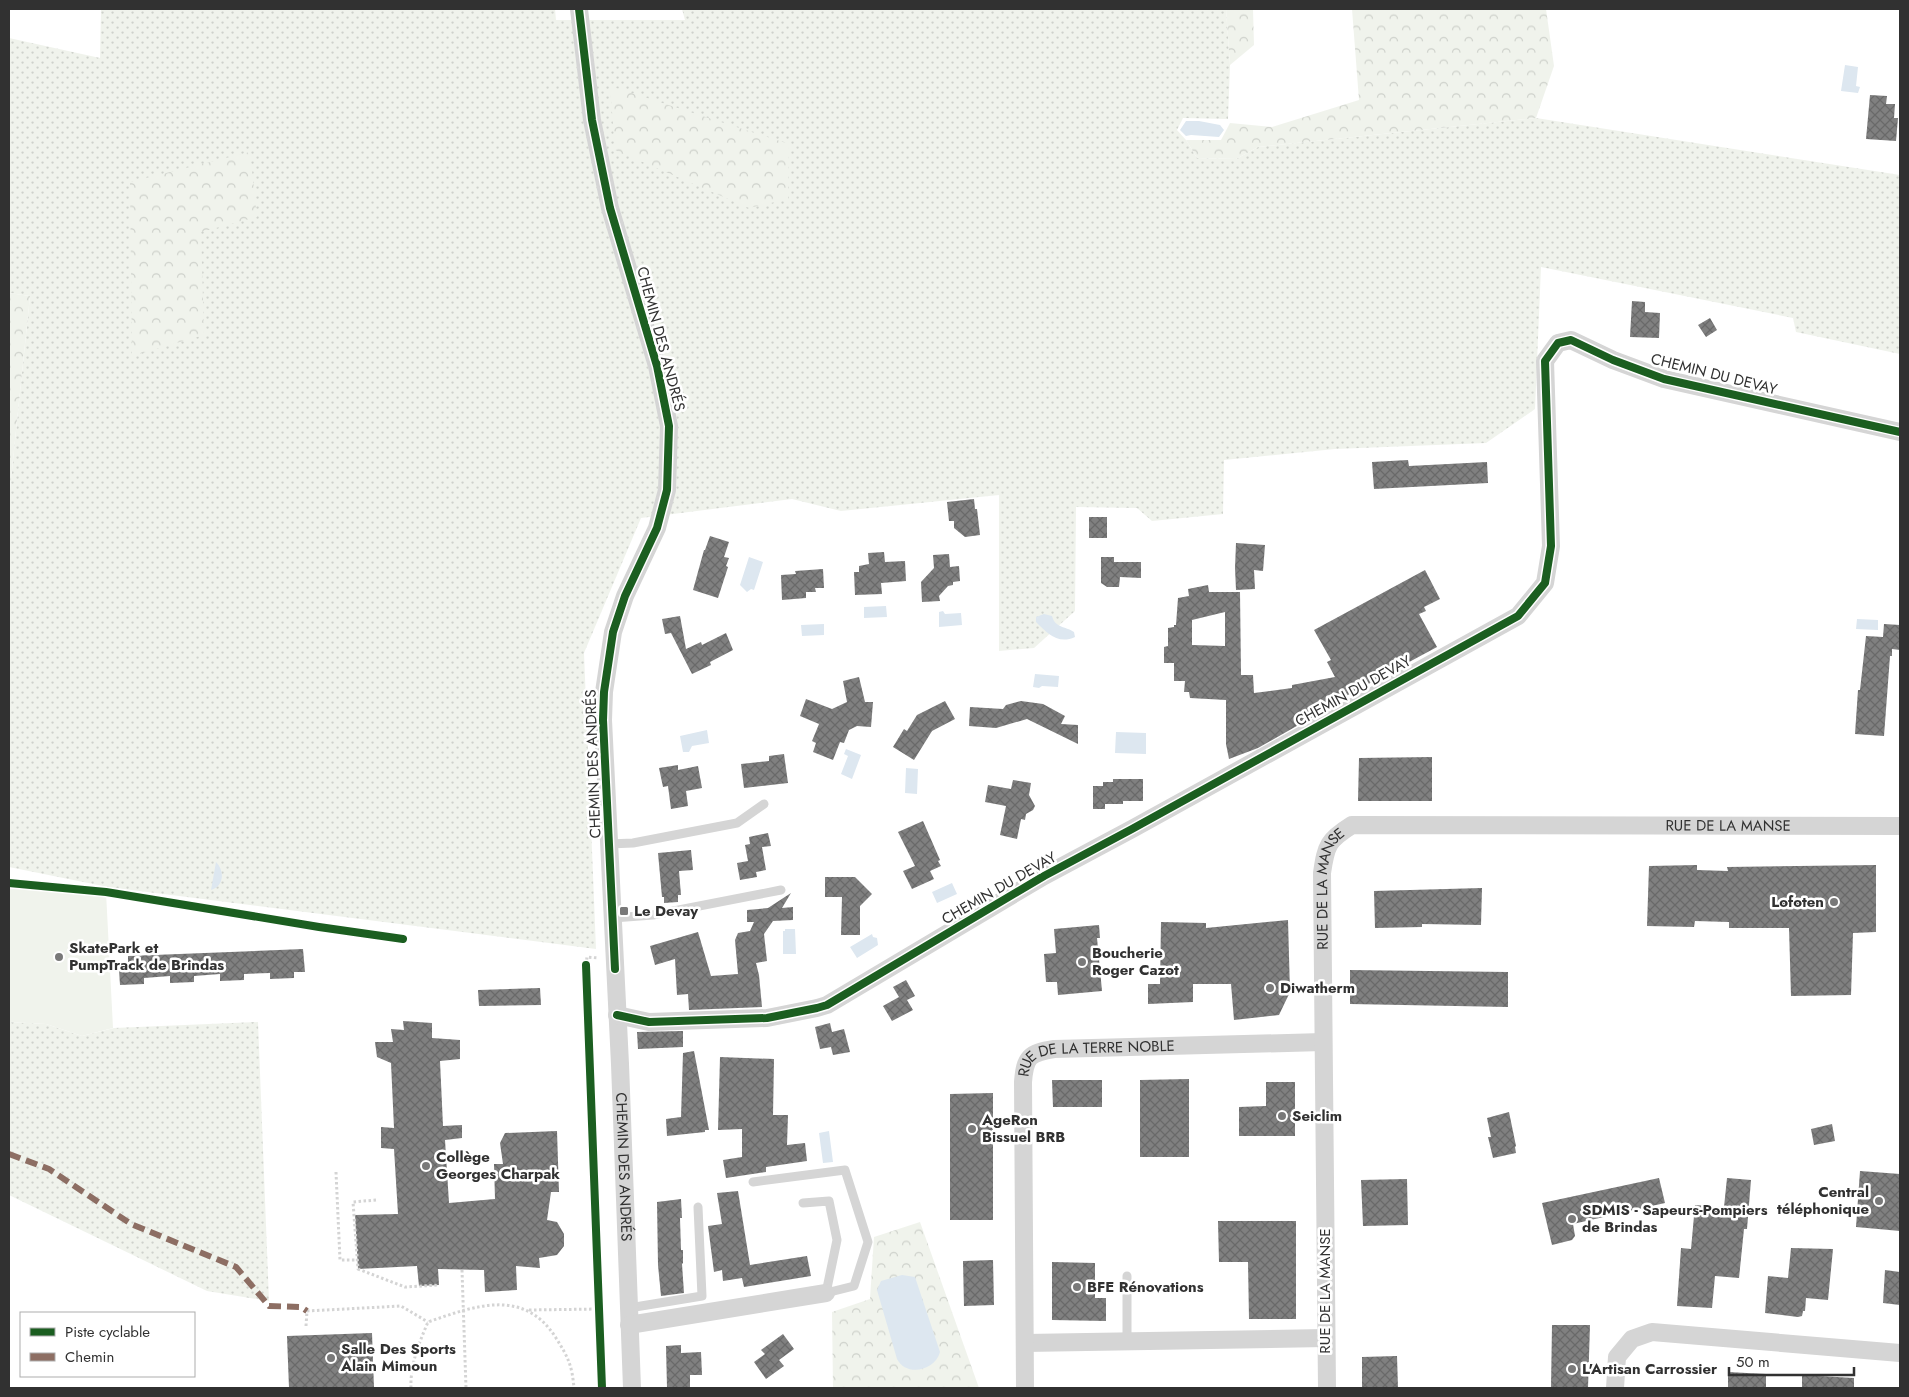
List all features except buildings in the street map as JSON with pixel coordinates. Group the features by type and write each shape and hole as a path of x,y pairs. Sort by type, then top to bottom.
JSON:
{"street":[{"name":"CHEMIN DES ANDRÉS","path":"579,9 592,120 610,208 657,366 669,426 667,490 657,528 625,596 613,632 606,668 603,720 632,1388"},
{"name":"CHEMIN DU DEVAY","path":"617,1015 649,1022 767,1018 826,1005 1044,876 1518,616 1545,583 1551,546 1545,361 1558,343 1571,340 1613,360 1664,379 1900,432"},
{"name":"RUE DE LA MANSE","path":"1327,1388 1325,1338 1322,873 1325,850 1336,836 1352,825 1900,826"},
{"name":"RUE DE LA TERRE NOBLE","path":"1025,1388 1023,1082 1025,1065 1030,1057 1037,1052 1054,1049 1323,1042"},
{"path":"629,1317 826,1293"},
{"path":"1615,1388 1617,1357 1632,1339 1652,1332 1900,1353"},
{"path":"1024,1344 1325,1338"}],"lane":[{"path":"609,844 633,843 737,824 764,804"},
{"path":"613,918 653,915 781,890"},
{"path":"753,1182 845,1170 868,1242 854,1286 826,1293 837,1240 828,1201 803,1203"},
{"path":"629,1317 702,1296 698,1207"},
{"path":"1127,1276 1127,1342"}],"path":[{"path":"586,965 587,957 598,958 603,953"},
{"path":"336,1172 340,1260 356,1260"},
{"path":"376,1200 353,1202 358,1270 405,1287 420,1288 439,1285"},
{"path":"462,1270 466,1388"},
{"path":"411,1388 410,1376 418,1346 428,1322 464,1309 510,1305 529,1310 598,1309"},
{"path":"306,1326 307,1311 401,1306 428,1322"},
{"path":"529,1310 552,1332 570,1360 574,1388"}],"green space":[{"path":"101,9 555,9 556,20 685,20 682,9 1226,9 1230,65 1228,119 1183,118 1177,130 1186,140 1197,158 1236,159 1258,147 1536,118 1900,175 1900,354 1796,332 1793,318 1541,267 1535,409 1486,443 1335,449 1224,460 1223,514 1152,521 1137,508 1076,507 1075,611 1034,648 999,651 999,495 841,511 792,499 641,518 584,653 596,949 108,887 9,867 9,498 30,296 9,293 9,38 100,58"},
{"path":"1226,9 1253,9 1254,45 1230,65"},
{"path":"1352,9 1546,9 1554,66 1536,118 1258,147 1236,159 1197,158 1186,140 1221,140 1230,123 1272,127 1359,100"},
{"path":"610,86 789,144 788,199 749,208 615,150"},
{"path":"250,152 257,217 201,232 204,335 132,356 130,182"},
{"path":"9,293 30,296 9,498"},
{"name":"SkatePark et PumpTrack de Brindas","path":"9,883 106,892 113,1028 82,1036 46,1024 9,1022"},
{"path":"9,1022 46,1024 82,1036 114,1028 258,1022 269,1301 207,1291 9,1195"},
{"path":"920,1222 979,1388 833,1388 832,1312 870,1299 874,1237"}],"shaded area":[{"path":"1845,65 1858,67 1856,86 1860,87 1858,93 1841,91"},
{"path":"1186,121 1199,121 1220,125 1224,130 1219,137 1186,136 1180,130"},
{"path":"749,557 763,562 754,590 751,589 747,592 740,585"},
{"path":"886,606 887,617 864,618 864,607"},
{"path":"943,611 945,614 961,613 962,625 939,627 939,612"},
{"path":"1044,614 1052,616 1055,623 1074,632 1075,637 1063,640 1053,637 1036,622 1036,617"},
{"path":"1857,619 1878,620 1878,630 1856,629"},
{"path":"824,624 824,635 802,636 801,625"},
{"path":"1035,674 1059,676 1058,687 1033,687"},
{"path":"707,730 709,743 692,746 689,752 683,752 680,736"},
{"path":"1116,732 1146,733 1146,754 1115,753"},
{"path":"846,749 861,755 852,779 841,774 848,756 844,754"},
{"path":"906,768 918,769 917,794 905,793"},
{"path":"216,862 221,870 222,878 219,885 211,890"},
{"path":"952,883 957,894 937,903 932,892"},
{"path":"785,929 795,929 796,954 783,954 783,931"},
{"path":"872,934 873,937 877,938 878,945 857,958 850,947"},
{"path":"829,1131 833,1162 823,1163 819,1133"},
{"path":"902,1275 915,1277 940,1352 932,1364 920,1369 913,1370 907,1368 901,1365 897,1359 877,1290 881,1281"}],"marked path":[{"path":"9,1154 49,1169 131,1224 236,1267 269,1306 301,1307 307,1311"}],"cycle path":[{"path":"579,9 592,120 610,208 657,366 669,426 667,490 657,528 625,596 613,632 604,692 603,720 615,969"},
{"path":"617,1015 649,1022 767,1018 827,1005 1044,876 1518,616 1545,583 1551,546 1545,361 1558,343 1571,340 1613,360 1664,379 1900,432"},
{"path":"9,883 106,892 403,939"},
{"path":"586,965 602,1388"}],"place":[{"name":"Lofoten","path":"1834,902"},
{"name":"Le Devay","path":"624,911"},
{"name":"SkatePark et PumpTrack de Brindas","path":"59,957"},
{"name":"Boucherie Roger Cazot","path":"1082,962"},
{"name":"Diwatherm","path":"1270,988"},
{"name":"Seiclim","path":"1282,1116"},
{"name":"AgeRon Bissuel BRB","path":"972,1129"},
{"name":"Collège Georges Charpak","path":"426,1166"},
{"name":"Central téléphonique","path":"1879,1201"},
{"name":"SDMIS - Sapeurs-Pompiers de Brindas","path":"1572,1219"},
{"name":"BFE Rénovations","path":"1077,1287"},
{"name":"Salle Des Sports Alain Mimoun","path":"331,1358"},
{"name":"L'Artisan Carrossier","path":"1572,1369"}]}
